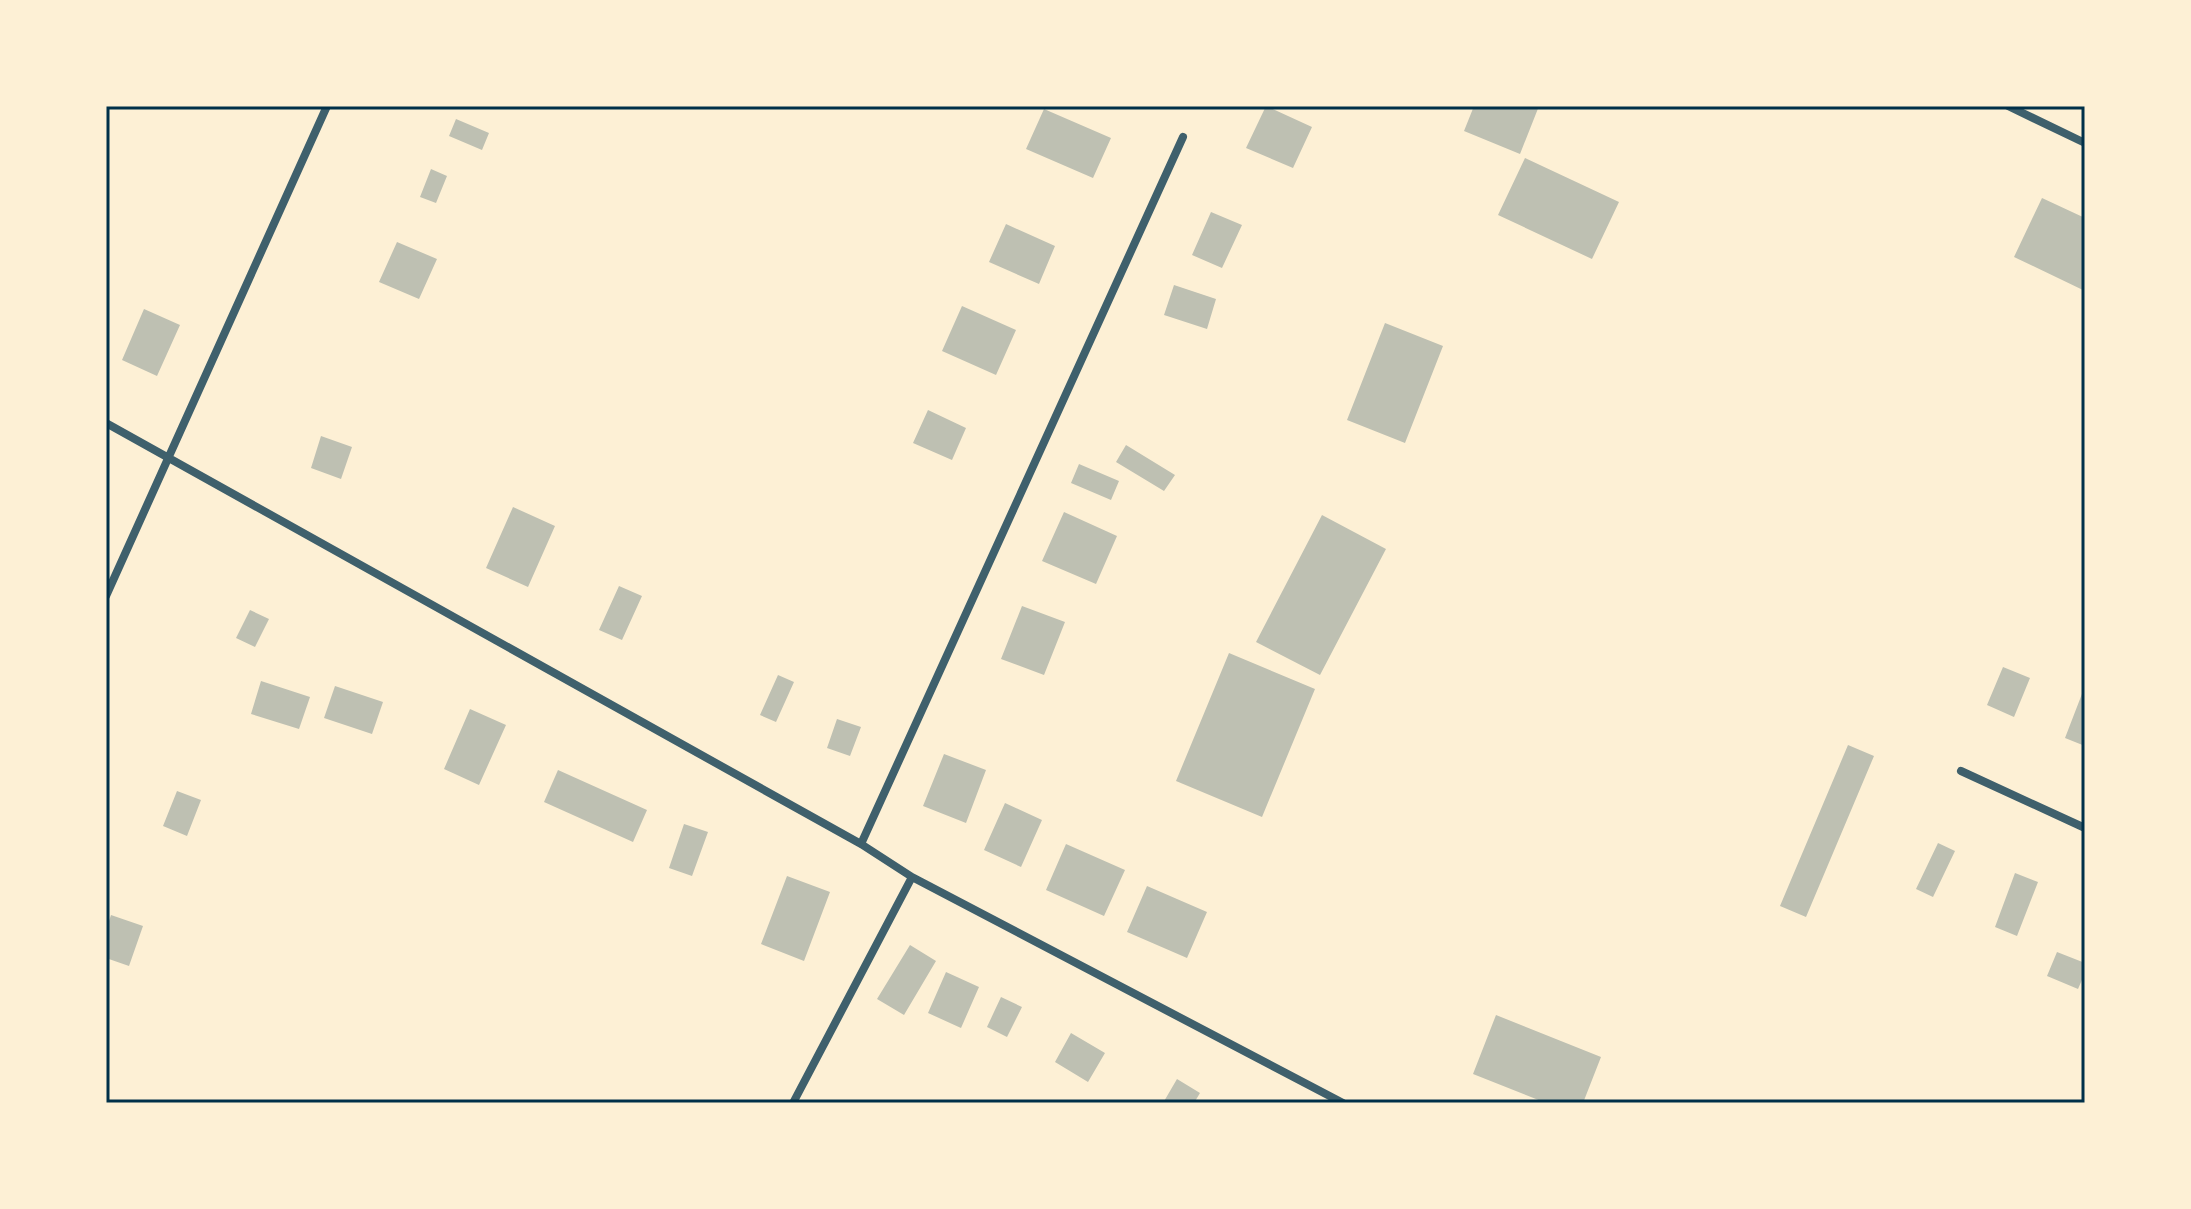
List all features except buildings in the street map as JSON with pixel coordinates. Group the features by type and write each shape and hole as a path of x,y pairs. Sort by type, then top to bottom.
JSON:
{"street":[{"path":"106,596 327,106"},
{"path":"2008,106 2085,143"},
{"path":"861,844 1183,137"},
{"path":"106,423 861,844 912,877 1343,1103"},
{"path":"1961,771 2085,828"},
{"path":"793,1103 912,877"}]}
